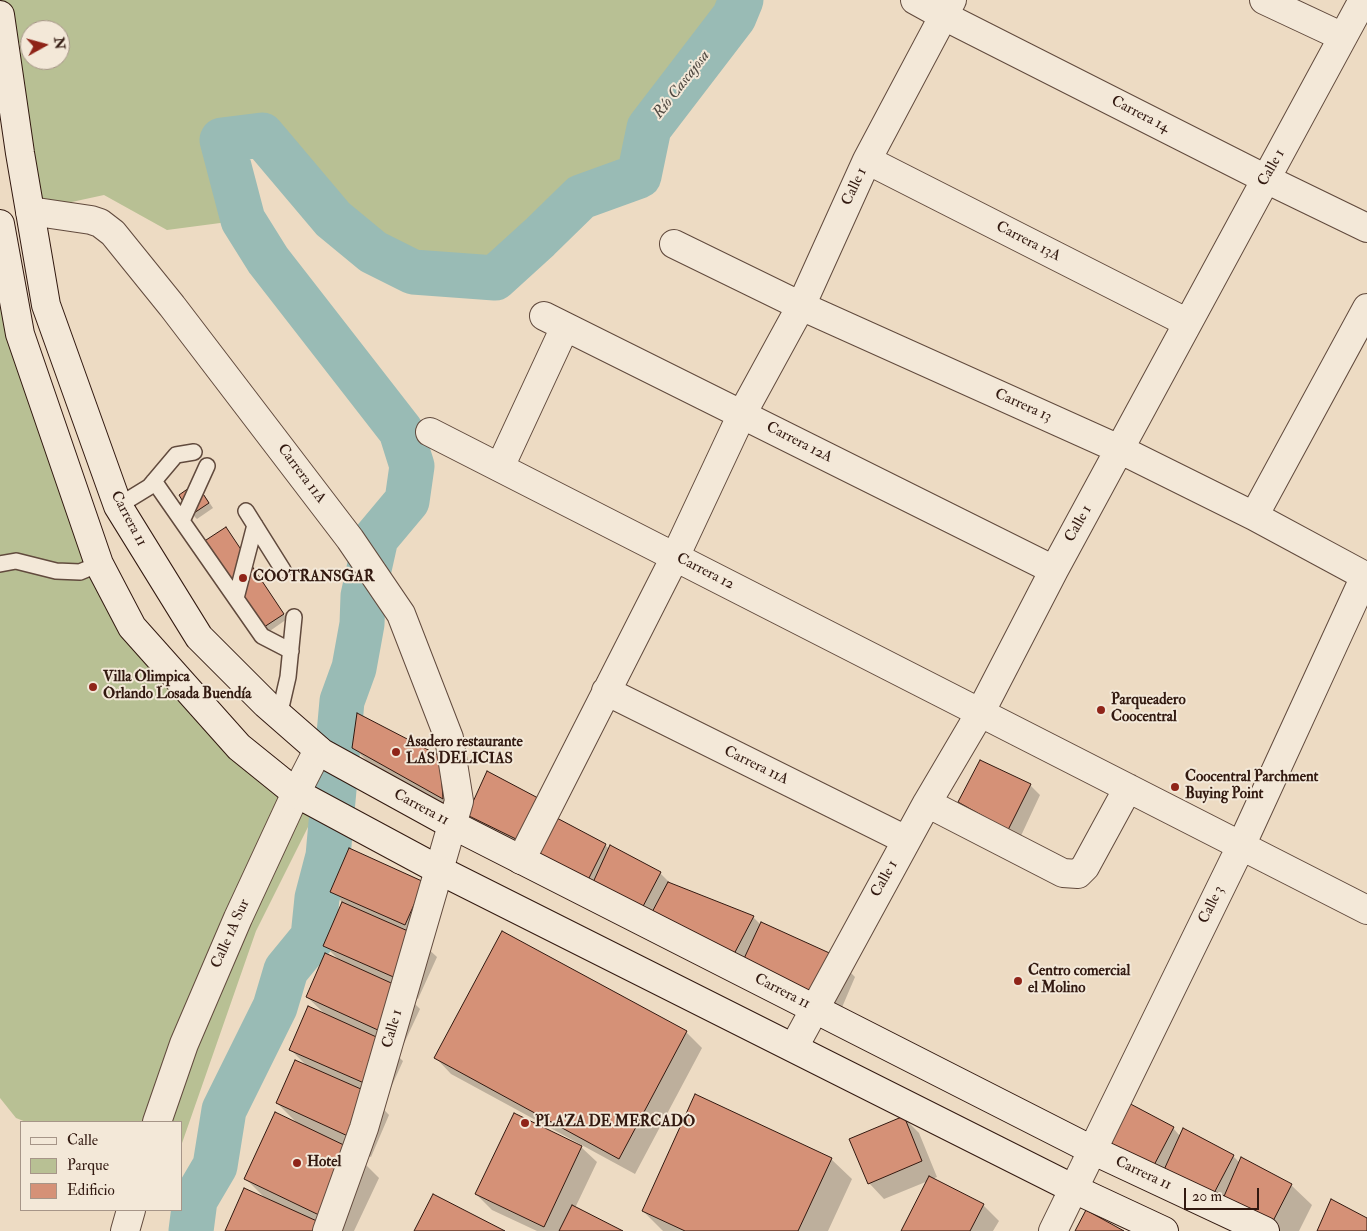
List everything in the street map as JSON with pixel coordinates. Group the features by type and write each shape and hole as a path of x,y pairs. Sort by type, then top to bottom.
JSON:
{"street":[{"name":"Carrera 14","path":"915,0 948,8 1266,179 1367,228"},
{"path":"1264,0 1343,37"},
{"name":"Calle 1","path":"794,1047 906,840 980,712 1119,449 1363,0"},
{"name":"Calle 1","path":"521,860 675,557 742,414 801,306 867,160 948,8"},
{"name":"Carrera 11","path":"0,15 46,305 118,506 198,637 280,716 320,752 451,824 1092,1150 1265,1231"},
{"name":"Carrera 13A","path":"867,160 1188,323"},
{"name":"Carrera 11A","path":"30,211 91,220 100,223 113,233 172,306 350,539 401,614 449,738 458,801 451,824"},
{"path":"0,224 20,334 99,564 132,627 239,747 296,793 402,848 439,870 1074,1189 1164,1231"},
{"name":"Carrera 13","path":"674,244 801,306 1119,449 1254,516 1366,577"},
{"path":"1254,516 1367,308"},
{"name":"Carrera 12A","path":"500,468 555,321 1054,570"},
{"name":"Carrera 12","path":"430,432 1367,910"},
{"name":"Calle 3","path":"1053,1231 1241,846 1366,577"},
{"name":"Carrera 11A","path":"606,691 906,840"},
{"name":"Calle 1A Sur","path":"157,1121 184,1044 238,918 296,793 320,752"},
{"path":"927,803 1063,873 1078,874 1085,867 1128,788"},
{"name":"Calle 1","path":"327,1231 364,1128 451,824"},
{"path":"125,1231 131,1211"}],"lane":[{"path":"118,506 149,487 176,455 194,452"},
{"path":"182,521 207,466"},
{"path":"154,481 262,636 291,651"},
{"path":"246,511 283,570"},
{"path":"236,598 255,526"},
{"path":"0,564 16,561 56,571 80,572 99,564"},
{"path":"280,716 288,677 294,618"}],"green space":[{"path":"0,0 741,0 734,17 649,128 639,176 581,197 495,278 413,272 373,252 333,219 262,135 222,140 243,220 167,230 104,195 30,211"},
{"name":"Villa Olimpica Orlando Losada Buendía","path":"0,224 20,334 132,627 313,817 256,931 182,1143 182,1121 24,1121 16,1118 0,1098"}],"building":[{"path":"196,483 209,503 191,515 179,495"},
{"name":"COOTRANSGAR","path":"226,527 284,614 261,629 203,542"},
{"name":"Asadero restaurante LAS DELICIAS","path":"357,713 440,756 443,799 352,748"},
{"path":"980,760 1031,784 1008,830 958,802"},
{"path":"487,771 538,798 516,839 467,815"},
{"path":"555,817 606,844 585,886 536,861"},
{"path":"610,845 661,872 639,914 590,889"},
{"path":"349,848 424,882 405,925 330,892"},
{"path":"668,882 754,916 733,956 650,916"},
{"path":"342,902 417,935 398,979 323,946"},
{"path":"761,922 836,956 816,999 741,965"},
{"path":"502,931 687,1031 619,1159 434,1058"},
{"path":"325,953 400,987 380,1031 306,997"},
{"path":"308,1006 383,1040 364,1083 289,1050"},
{"path":"295,1060 370,1093 350,1137 276,1103"},
{"path":"695,1094 832,1158 798,1231 685,1231 642,1211"},
{"path":"1123,1100 1174,1127 1152,1169 1103,1144"},
{"name":"Hotel","path":"275,1112 350,1148 319,1215 244,1179"},
{"path":"514,1113 582,1146 544,1227 475,1194"},
{"path":"904,1116 922,1161 868,1184 849,1139"},
{"path":"1183,1128 1234,1155 1212,1197 1163,1172"},
{"path":"1241,1157 1292,1184 1271,1225 1222,1201"},
{"path":"929,1176 984,1204 970,1231 901,1231"},
{"path":"244,1188 319,1222 315,1231 225,1231"},
{"path":"433,1194 505,1231 414,1231"},
{"path":"1331,1199 1367,1218 1367,1231 1317,1231"},
{"path":"572,1205 623,1231 559,1231"},
{"path":"1086,1210 1124,1231 1075,1231"}],"waterway":[{"name":"Río Cascajosa","path":"191,1231 195,1200 215,1166 224,1110 275,1007 286,970 313,937 317,898 328,856 342,701 354,668 362,624 363,596 376,538 407,501 412,466 401,431 268,260 243,220 222,140 262,135 333,219 373,252 413,272 495,278 581,197 639,176 649,128 734,17 741,0"}],"place":[{"name":"COOTRANSGAR","path":"243,578"},
{"name":"Villa Olimpica Orlando Losada Buendía","path":"93,687"},
{"name":"Parqueadero Coocentral","path":"1101,710"},
{"name":"Asadero restaurante LAS DELICIAS","path":"396,752"},
{"name":"Coocentral Parchment Buying Point","path":"1175,787"},
{"name":"Centro comercial el Molino","path":"1018,981"},
{"name":"PLAZA DE MERCADO","path":"525,1123"},
{"name":"Hotel","path":"297,1163"}]}
